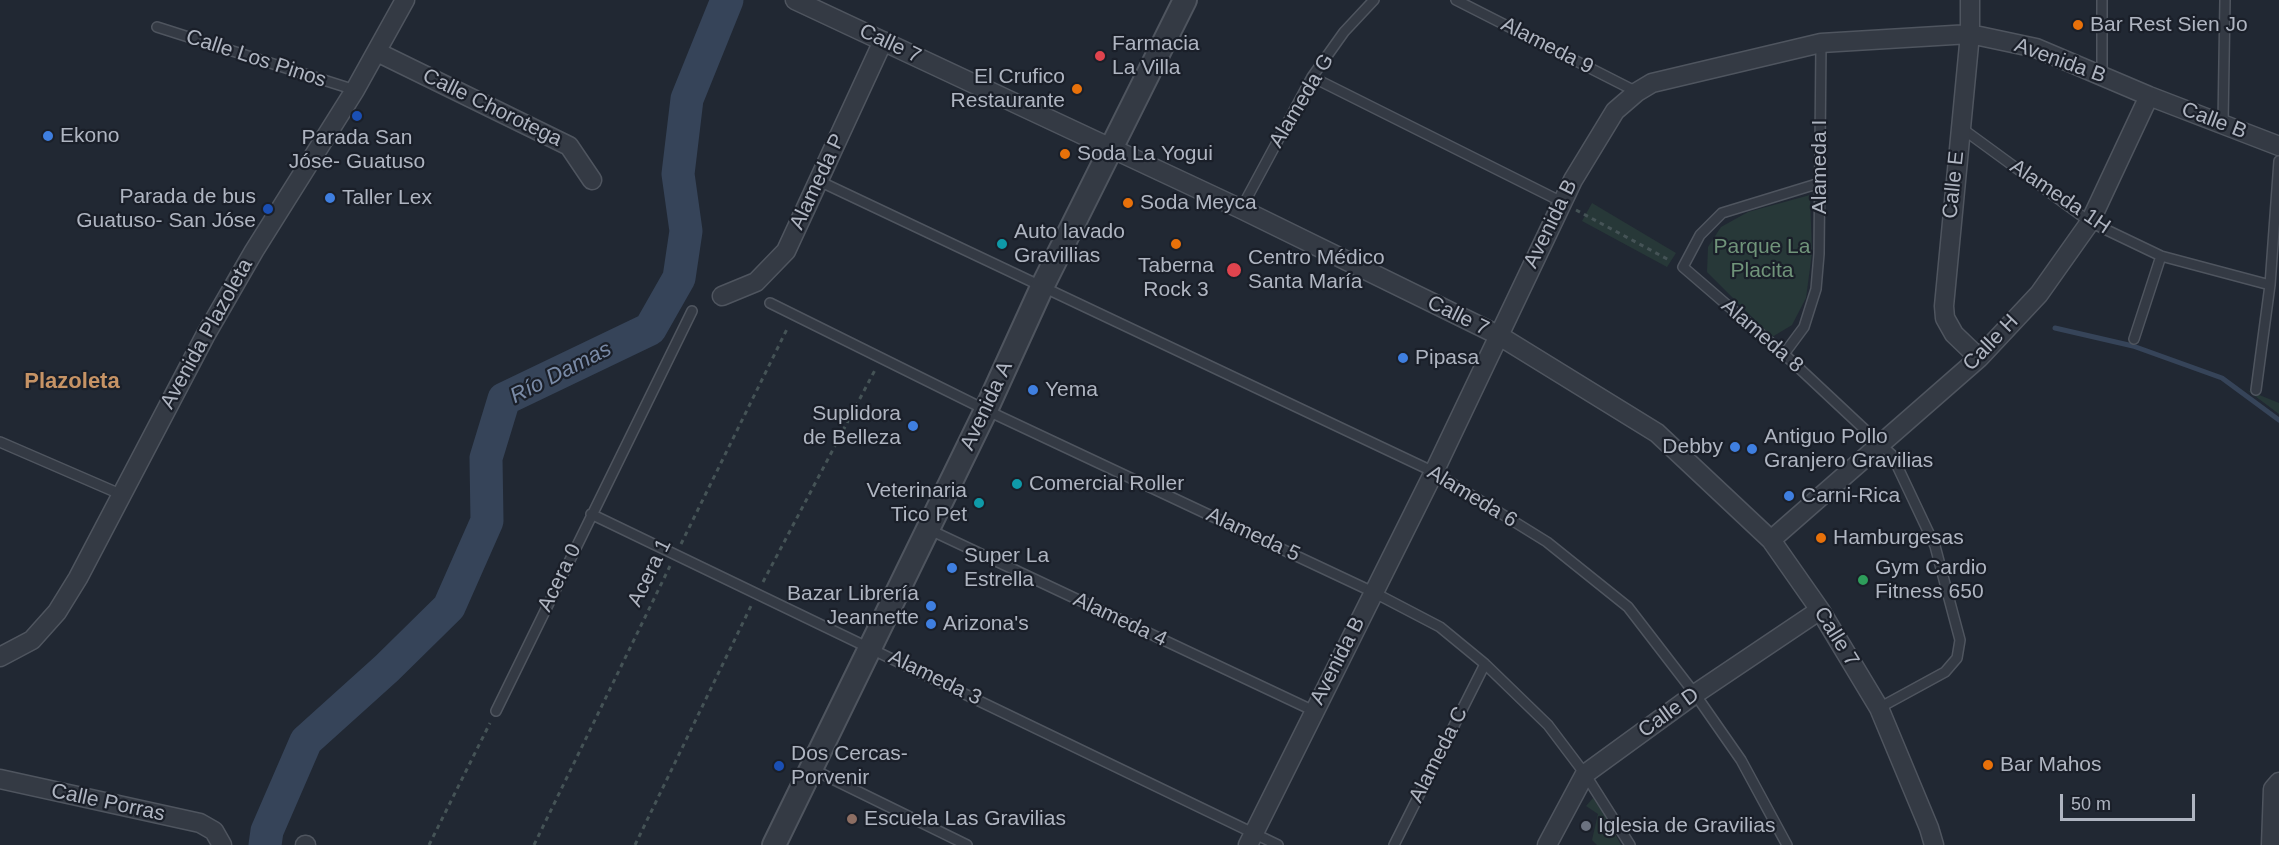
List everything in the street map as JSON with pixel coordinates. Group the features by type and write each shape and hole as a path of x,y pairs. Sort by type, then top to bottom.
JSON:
{"street":[{"name":"Avenida Plazoleta","path":"0,657 32,640 57,612 78,578 158,421 254,251 355,90 405,0"},
{"name":"Calle 7","path":"795,0 1241,209 1498,335 1657,433 1771,540 1820,610 1879,708 1934,845"},
{"name":"Avenida A","path":"774,845 986,410 1042,287 1185,0"},
{"name":"Calle E","path":"1970,0 1970,34 1944,288 1945,318 1954,334 1978,358"},
{"name":"Avenida B","path":"1251,839 1434,472 1562,202 1589,150 1615,111 1637,92 1652,83 1821,43 1970,34 2036,48 2102,74 2149,96"},
{"name":"Alameda P","path":"722,296 756,282 786,251 882,41"},
{"name":"Calle Chorotega","path":"377,52 569,146 592,180"},
{"name":"Calle B","path":"2149,96 2279,146"},
{"name":"Calle H","path":"1771,540 1882,445 1978,358 2039,294 2090,222 2149,96"},
{"name":"Calle D","path":"1547,845 1585,774 1695,694 1820,610"},
{"name":"Calle Porras","path":"0,779 200,823 218,838"},
{"path":"2271,845 2273,789 2279,782"}],"lane":[{"name":"Alameda G","path":"1241,209 1312,77 1344,32 1374,0"},
{"name":"Alameda 9","path":"1456,0 1637,92"},
{"path":"2102,0 2102,74"},
{"path":"2223,124 2224,0"},
{"name":"Calle Los Pinos","path":"157,27 355,90"},
{"name":"Alameda I","path":"1784,354 1804,327 1816,289 1821,183 1821,43"},
{"path":"1312,77 1562,202"},
{"name":"Alameda 1H","path":"1960,128 2090,222 2161,256 2270,285"},
{"path":"2256,390 2270,285 2279,161"},
{"path":"819,181 1042,287"},
{"path":"1683,267 1700,235 1722,213 1821,183"},
{"path":"2134,339 2161,256"},
{"name":"Alameda 8","path":"1683,267 1784,354 1892,455 1935,546 1960,640 1957,658 1945,672 1879,708"},
{"name":"Alameda 6","path":"1042,287 1434,472 1546,542 1628,607 1695,694 1741,760 1787,845"},
{"name":"Alameda 5","path":"770,303 986,410 1373,592 1440,627 1485,664 1548,724 1585,774 1630,845"},
{"name":"Acera 0","path":"496,711 692,311"},
{"path":"0,442 120,494"},
{"name":"Alameda 3","path":"591,514 871,647 1251,839 1278,845"},
{"name":"Alameda 4","path":"928,529 1314,711"},
{"name":"Alameda C","path":"1394,845 1485,664"},
{"path":"812,768 967,845"}],"path":[{"path":"1562,202 1683,267"},
{"name":"Acera 1","path":"534,845 794,314"},
{"path":"429,845 496,711"}],"green space":[{"name":"Parque La Placita","path":"1810,195 1812,253 1806,298 1792,325 1772,337 1707,272 1708,247 1721,227 1748,212"},
{"path":"1592,203 1676,253 1667,267 1582,221"},
{"path":"2247,390 2279,403 2279,414"},
{"path":"1593,798 1621,845 1597,845 1592,840 1598,814 1586,806"}],"waterway":[{"name":"Río Damas","path":"265,845 267,831 306,741 387,668 449,607 487,521 486,458 504,399 650,329 679,278 686,231 678,174 687,99 727,0"},
{"path":"2055,328 2133,346 2222,378 2279,420"}],"place":[{"name":"Bar Rest Sien Jo","path":"2078,25"},
{"name":"Farmacia La Villa","path":"1100,56"},
{"name":"El Crufico Restaurante","path":"1077,89"},
{"name":"Parada San Jóse- Guatuso","path":"357,116"},
{"name":"Ekono","path":"48,136"},
{"name":"Soda La Yogui","path":"1065,154"},
{"name":"Taller Lex","path":"330,198"},
{"name":"Soda Meyca","path":"1128,203"},
{"name":"Parada de bus Guatuso- San Jóse","path":"268,209"},
{"name":"Auto lavado Gravillias","path":"1002,244"},
{"name":"Taberna Rock 3","path":"1176,244"},
{"name":"Centro Médico Santa María","path":"1234,270"},
{"name":"Pipasa","path":"1403,358"},
{"name":"Yema","path":"1033,390"},
{"name":"Suplidora de Belleza","path":"913,426"},
{"name":"Debby","path":"1735,447"},
{"name":"Antiguo Pollo Granjero Gravilias","path":"1752,449"},
{"name":"Comercial Roller","path":"1017,484"},
{"name":"Carni-Rica","path":"1789,496"},
{"name":"Veterinaria Tico Pet","path":"979,503"},
{"name":"Hamburgesas","path":"1821,538"},
{"name":"Super La Estrella","path":"952,568"},
{"name":"Gym Cardio Fitness 650","path":"1863,580"},
{"name":"Bazar Librería Jeannette","path":"931,606"},
{"name":"Arizona's","path":"931,624"},
{"name":"Bar Mahos","path":"1988,765"},
{"name":"Dos Cercas- Porvenir","path":"779,766"},
{"name":"Escuela Las Gravilias","path":"852,819"},
{"name":"Iglesia de Gravilias","path":"1586,826"}],"district":[{"name":"Plazoleta","path":"72,382"}]}
